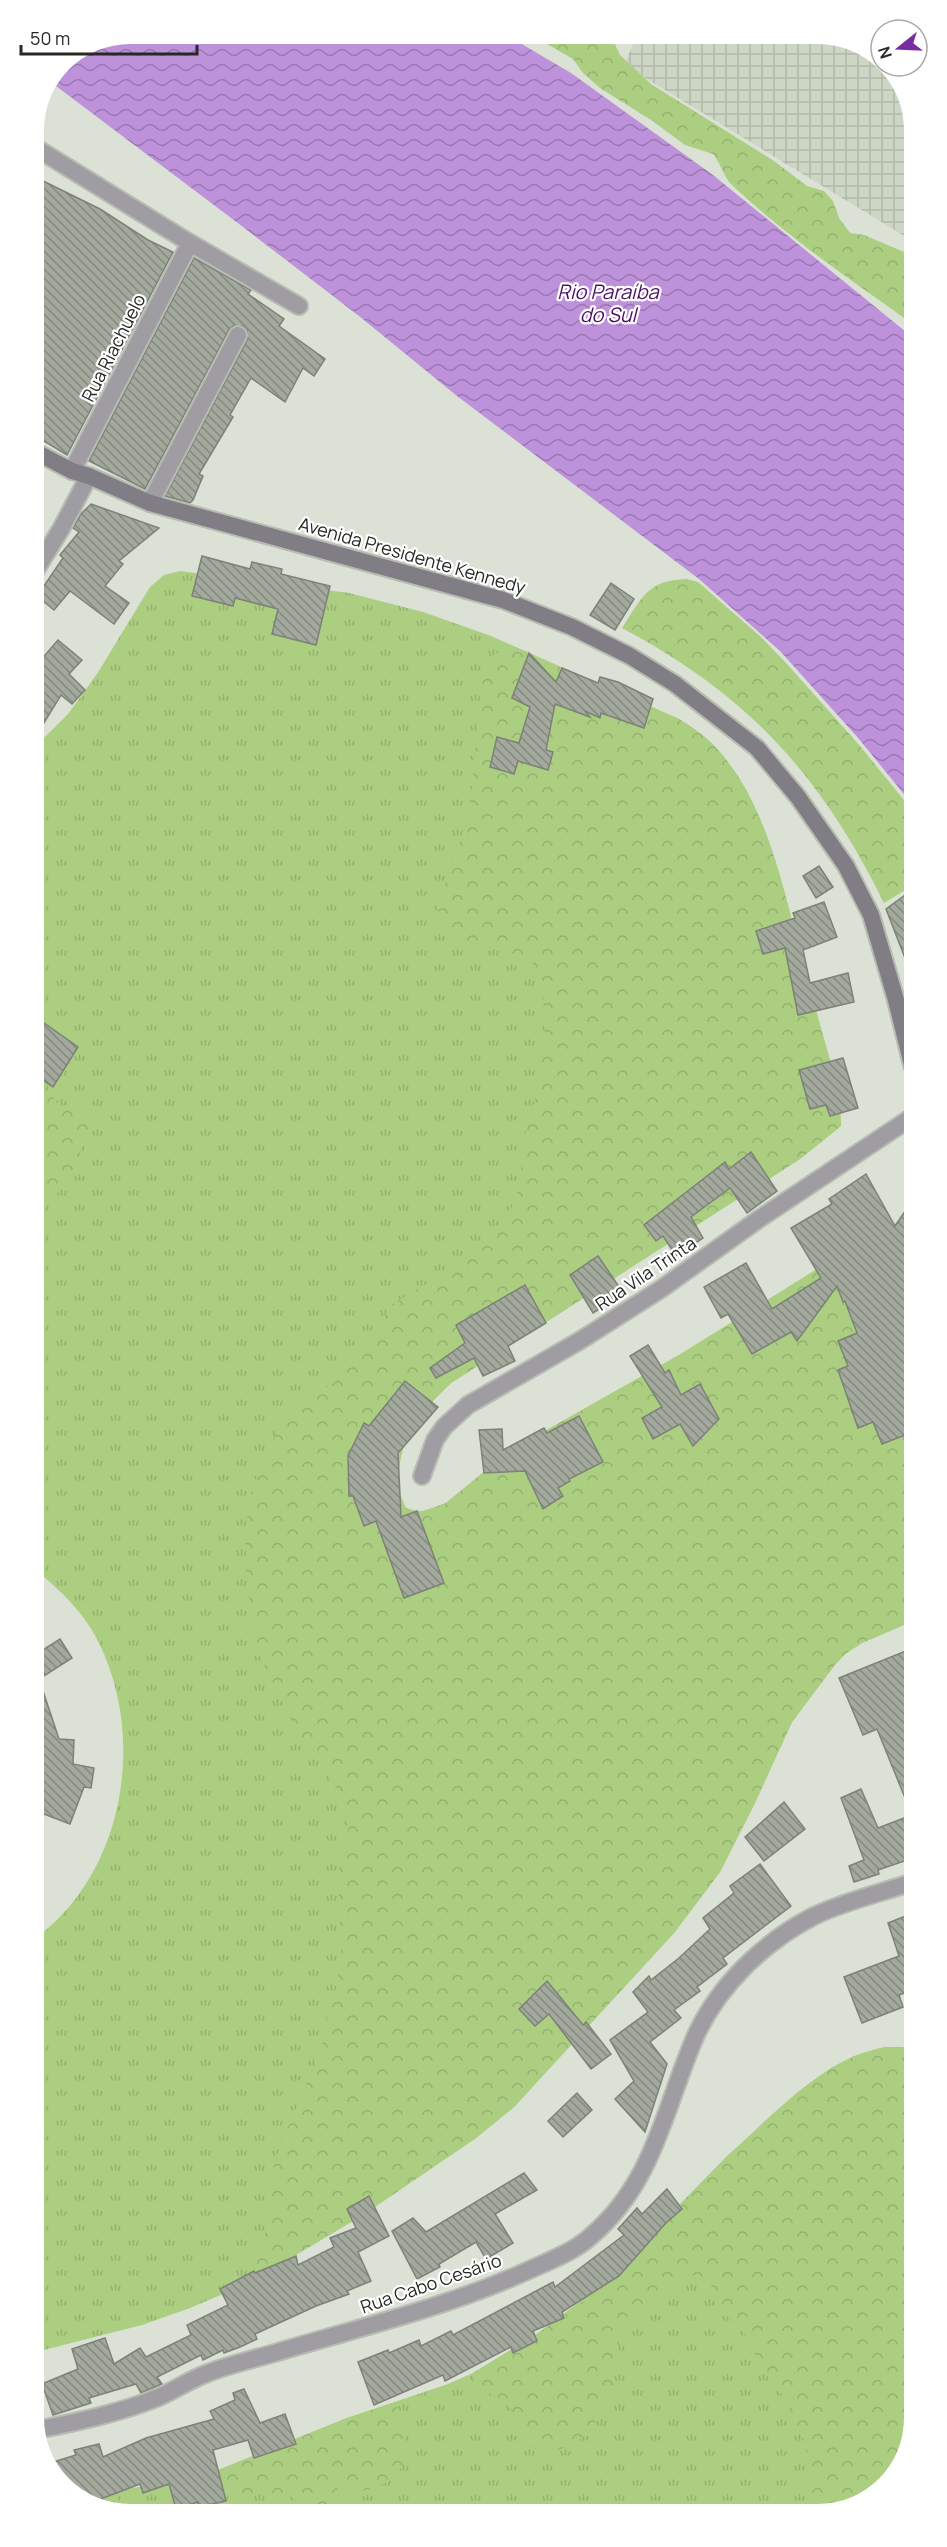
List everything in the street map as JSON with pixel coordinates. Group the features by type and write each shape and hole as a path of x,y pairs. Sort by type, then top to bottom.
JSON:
{"main road":[{"name":"Avenida Presidente Kennedy","path":"44,456 72,471 89,476 150,503 503,600 572,627 630,656 675,684 757,748 782,775 815,820 860,891 880,942 904,1034"}],"street":[{"path":"44,153 190,243 299,306"},
{"name":"Rua Riachuelo","path":"72,471 190,243"},
{"path":"150,503 238,335"},
{"path":"44,557 89,476"},
{"name":"Rua Vila Trinta","path":"422,1476 435,1440 444,1427 468,1406 581,1340 661,1289 759,1219 904,1122"},
{"name":"Rua Cabo Cesário","path":"44,2428 118,2411 159,2397 207,2373 461,2298 487,2289 574,2249 590,2237 626,2198 649,2162 696,2035 719,1997 737,1976 772,1944 816,1915 904,1885"}],"shaded area":[{"path":"633,44 823,44 840,46 865,58 869,61 869,78 886,78 895,91 901,107 904,130 904,236 624,65"}],"green space":[{"path":"547,44 615,44 620,55 651,84 774,161 807,186 824,191 833,201 839,218 850,233 864,235 904,252 904,318 819,257 753,204 732,185 713,154 685,145 651,120 600,88 583,73 573,59"},
{"path":"180,571 349,593 423,612 491,636 679,719 705,737 735,772 749,796 772,849 839,1091 841,1126 800,1159 451,1383 426,1409 406,1440 397,1474 399,1491 406,1508 420,1512 446,1503 508,1452 679,1355 895,1223 904,1239 904,1625 862,1643 845,1654 834,1666 792,1722 720,1872 674,1933 514,2107 476,2138 363,2215 247,2284 142,2325 44,2350 44,1931 66,1911 90,1878 107,1841 118,1802 123,1760 121,1719 113,1679 98,1641 71,1602 44,1578 44,738 68,714 97,674 150,587 164,575"},
{"path":"687,579 698,582 761,637 860,746 904,800 904,891 884,903 860,857 834,815 807,777 777,743 744,711 707,681 622,628 647,593 654,587 674,580"},
{"path":"510,645 679,719 709,741 735,772 749,796 772,849 839,1091 841,1126 800,1159 451,1383 424,1410 405,1442 396,1480 398,1490 406,1508 411,1511 427,1511 446,1503 508,1452 679,1355 892,1222 904,1236 904,1625 862,1643 845,1654 834,1666 792,1722 720,1872 674,1933 514,2107 476,2138 363,2215 247,2284 253,2257 263,2241 270,2219 270,2180 279,2148 321,2050 328,2012 337,1985 341,1950 338,1873 349,1827 340,1794 298,1731 259,1655 247,1587 245,1531 252,1488 285,1412 335,1382 370,1338 391,1305 479,1252 506,1222 519,1187 526,1128 536,1096 545,1041 543,989 531,958 480,945 446,932 437,907 461,839 471,797 482,676 490,658"},
{"path":"44,1090 61,1105 84,1109 91,1116 95,1127 90,1135 82,1139 78,1164 66,1185 49,1196 44,1196"},
{"path":"885,2047 904,2047 904,2418 895,2456 886,2470 865,2489 840,2501 818,2504 124,2503 113,2502 91,2494 181,2481 218,2470 347,2418 448,2384 473,2373 538,2333 599,2287 727,2156 798,2092 831,2068 854,2056"},
{"path":"885,2047 904,2047 904,2418 899,2445 886,2470 865,2489 850,2497 829,2503 810,2504 806,2445 785,2398 763,2370 746,2335 721,2310 714,2289 700,2275 679,2276 664,2299 636,2313 619,2337 618,2360 611,2396 589,2432 575,2443 556,2451 533,2448 522,2434 512,2410 500,2399 474,2385 473,2373 540,2332 587,2298 644,2245 745,2140 793,2096 836,2066 868,2051"},
{"path":"396,2402 405,2439 405,2451 399,2471 390,2480 378,2486 356,2491 335,2483 342,2503 299,2503 289,2495 265,2492 250,2496 236,2491 218,2470 347,2418"},
{"path":"115,2494 120,2503 113,2502 95,2496"}],"water":[{"name":"Rio Paraíba do Sul","path":"522,44 571,73 713,175 904,330 904,794 859,739 781,652 699,579 457,396 359,316 55,86 61,77 86,55 113,45"}],"building":[{"path":"44,181 100,209 148,240 173,252 67,455 44,441"},
{"path":"194,258 251,290 248,294 284,319 279,326 325,359 314,376 303,368 285,402 251,378 230,415 233,417 199,474 203,476 190,503 165,496 247,340 247,330 242,326 233,326 229,330 145,489 89,461"},
{"path":"91,504 159,528 119,561 123,564 105,586 129,603 114,624 70,591 54,610 44,602 44,586 63,558 60,555 79,532 73,528 81,514"},
{"path":"202,556 250,569 252,562 282,569 281,574 330,586 316,645 272,634 278,609 235,598 233,606 192,596"},
{"path":"611,583 634,599 615,630 590,615"},
{"path":"58,640 82,660 69,674 85,690 72,704 61,695 44,723 44,656"},
{"path":"529,653 556,682 562,668 598,683 600,677 618,682 653,699 644,728 601,713 600,718 585,711 590,717 555,704 546,750 553,752 548,770 518,761 514,774 490,767 497,737 519,743 530,707 512,698"},
{"path":"819,866 833,887 816,898 803,876"},
{"path":"904,896 904,956 886,909"},
{"path":"824,902 837,937 803,950 810,983 848,973 854,1002 798,1015 785,948 763,954 756,931 795,918 793,913"},
{"path":"44,1023 78,1047 53,1087 44,1081"},
{"path":"843,1058 858,1108 830,1116 826,1105 810,1109 799,1070"},
{"path":"751,1152 777,1191 747,1213 730,1188 691,1217 703,1238 676,1256 663,1236 656,1241 644,1225 725,1162 729,1169"},
{"path":"866,1174 895,1226 904,1213 904,1435 882,1444 873,1422 858,1428 838,1370 848,1366 838,1341 857,1333 837,1286 797,1341 791,1332 752,1354 728,1314 721,1318 704,1287 746,1263 772,1309 821,1278 791,1228 832,1204 829,1199"},
{"path":"598,1256 624,1294 593,1313 570,1275"},
{"path":"525,1285 546,1323 508,1346 515,1361 483,1376 474,1358 436,1378 430,1368 465,1343 456,1325"},
{"path":"648,1345 665,1373 669,1370 681,1395 700,1384 719,1419 693,1446 680,1424 653,1439 642,1418 662,1407 630,1356"},
{"path":"405,1381 438,1407 398,1453 401,1517 417,1511 444,1583 404,1598 376,1521 364,1526 353,1496 349,1496 348,1456 364,1423 369,1426"},
{"path":"579,1416 603,1462 569,1479 570,1481 558,1488 563,1496 543,1509 525,1471 484,1473 479,1430 502,1429 503,1450 544,1428 547,1433"},
{"path":"60,1639 72,1658 44,1676 44,1649"},
{"path":"904,1652 904,1795 877,1729 863,1735 839,1678"},
{"path":"44,1694 59,1739 74,1740 73,1764 94,1768 91,1788 84,1787 70,1824 44,1814"},
{"path":"861,1789 878,1828 904,1818 904,1861 878,1870 879,1874 854,1882 849,1866 864,1860 841,1798"},
{"path":"784,1802 805,1829 764,1861 745,1837"},
{"path":"760,1864 791,1906 723,1958 727,1964 697,1987 700,1991 674,2010 681,2018 650,2042 667,2064 645,2132 615,2099 634,2081 610,2040 648,2012 633,1992 649,1976 651,1980 679,1958 710,1929 703,1918 734,1893 730,1886"},
{"path":"904,1917 904,1993 899,1995 903,2007 862,2023 844,1977 899,1956 888,1923"},
{"path":"547,1981 583,2025 586,2022 611,2054 591,2069 549,2014 535,2026 519,2009"},
{"path":"577,2093 592,2110 563,2137 548,2121"},
{"path":"524,2173 537,2190 495,2214 513,2243 486,2259 476,2242 439,2264 440,2267 417,2279 392,2231 413,2218 426,2232"},
{"path":"667,2189 682,2209 665,2224 619,2276 562,2312 564,2318 533,2331 537,2341 513,2353 511,2347 445,2381 443,2375 374,2405 358,2362 388,2350 389,2353 419,2340 421,2346 451,2331 453,2335 553,2282 555,2287 624,2235 618,2229 637,2208 642,2214"},
{"path":"369,2196 389,2236 358,2252 371,2281 347,2291 349,2294 316,2306 255,2334 257,2339 240,2347 224,2353 223,2350 203,2360 201,2355 157,2377 162,2384 141,2393 136,2384 89,2398 91,2403 53,2415 44,2383 78,2369 72,2349 105,2338 114,2364 140,2348 146,2357 191,2335 187,2325 228,2305 220,2289 254,2271 255,2273 296,2256 298,2265 334,2247 330,2238 356,2228 347,2209"},
{"path":"244,2389 260,2423 285,2414 296,2444 254,2458 248,2440 213,2450 226,2501 174,2503 169,2484 143,2493 140,2484 102,2499 77,2486 56,2461 76,2455 74,2450 99,2444 103,2457 146,2438 214,2419 210,2411 235,2400 233,2393"}]}
